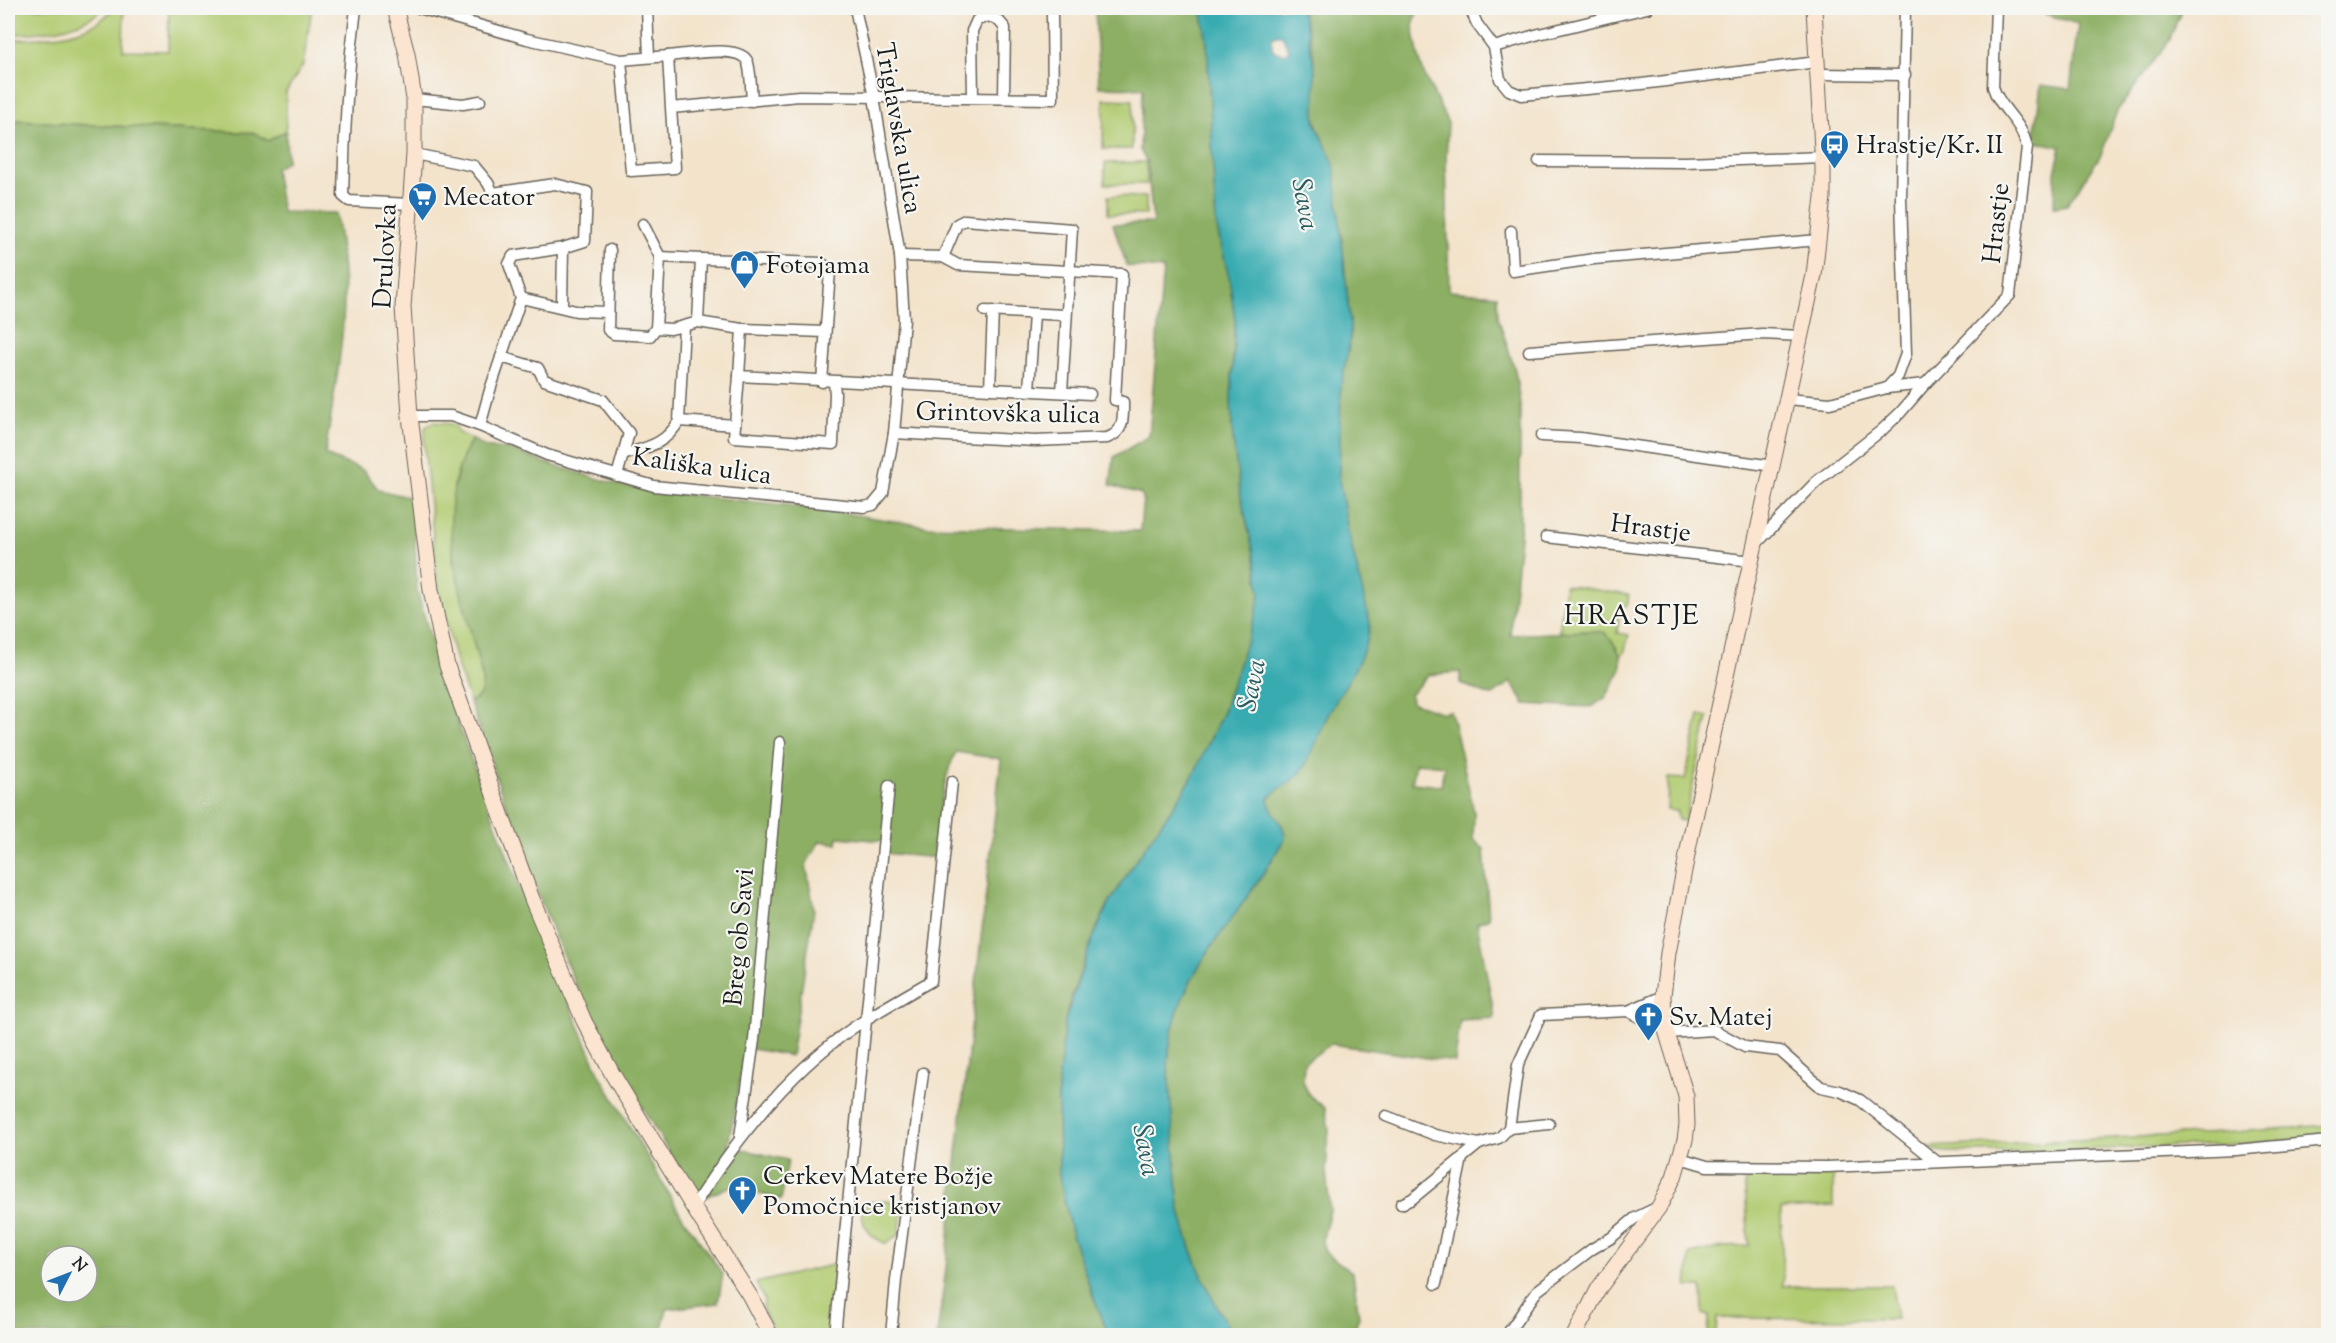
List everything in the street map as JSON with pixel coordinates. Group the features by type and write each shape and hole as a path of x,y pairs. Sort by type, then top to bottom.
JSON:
{"street":[{"name":"Drulovka","path":"356,8 344,135 343,196 349,201 411,204"},
{"name":"Drulovka","path":"394,8 407,54 414,99 414,154 403,306 410,416 431,590 450,676 532,899 564,978 613,1075 693,1207"},
{"path":"418,8 527,39 621,60 729,51 742,54 748,62 752,101"},
{"path":"647,8 649,57"},
{"name":"Triglavska ulica","path":"855,8 874,97 900,256"},
{"path":"1470,8 1477,24 1494,47 1500,79 1509,90 1521,95 1818,68 1905,75"},
{"path":"1494,47 1647,8"},
{"path":"1574,1335 1599,1288 1659,1207 1671,1185 1688,1125 1683,1082 1666,1030 1663,996 1668,953 1690,840 1802,336 1819,240 1823,197 1823,157 1814,8"},
{"path":"1887,388 1898,376 1906,354 1901,198 1905,8"},
{"name":"Hrastje","path":"1755,545 1816,482 1882,430 2010,295 2026,147 2024,133 1995,95 1993,87 1996,8"},
{"path":"671,108 799,96 1053,99 1052,14"},
{"path":"973,97 972,31 977,20 989,16 999,21 1005,28 1004,98"},
{"path":"621,60 631,171 675,168 668,56"},
{"path":"414,99 463,104 480,100"},
{"path":"414,154 474,166 493,193 555,184 587,192 585,241 563,248 513,256 509,264 521,297 480,426"},
{"path":"1539,160 1685,162 1823,157"},
{"name":"Grintovška ulica","path":"943,257 957,224 965,220 1072,229 1062,392"},
{"path":"610,250 606,312 608,330 614,334 650,336 656,328 660,257 643,224"},
{"path":"1511,231 1513,271 1594,260 1819,240"},
{"path":"562,306 563,248"},
{"name":"Grintovška ulica","path":"894,433 1035,441 1107,438 1115,435 1122,426 1123,402 1115,400 1122,274 958,266 943,257 900,256"},
{"name":"Kališka ulica","path":"410,416 451,416 547,455 654,486 864,507 873,505 883,493 894,433 904,320 900,256"},
{"path":"660,257 822,263 830,271 822,382"},
{"path":"698,322 701,259"},
{"path":"521,297 562,306 576,312 606,312"},
{"name":"Grintovška ulica","path":"990,389 989,311 1065,315"},
{"name":"Grintovška ulica","path":"1029,390 1034,314"},
{"path":"656,328 671,329 698,322 742,329 825,332"},
{"name":"Kališka ulica","path":"684,326 679,422 735,425"},
{"name":"Kališka ulica","path":"742,329 734,437 833,444 836,394 834,382"},
{"path":"1529,351 1762,334 1802,336"},
{"path":"501,357 538,368 544,380 603,400 629,433 617,476"},
{"path":"739,376 1090,394"},
{"path":"1788,399 1830,403 1887,388 1925,384"},
{"path":"623,455 662,442 679,422"},
{"path":"1541,436 1580,438 1773,466"},
{"name":"Hrastje","path":"1546,537 1752,561"},
{"name":"Breg ob Savi","path":"740,1137 753,1040 780,742"},
{"name":"Breg ob Savi","path":"693,1207 740,1137 807,1067 867,1018 931,981 952,782"},
{"path":"835,1335 889,786"},
{"path":"1401,1204 1412,1199 1479,1144 1499,1138 1509,1128 1518,1065 1541,1015 1628,1011 1663,996"},
{"path":"1628,1011 1666,1030 1714,1030 1745,1047 1780,1051 1821,1087 1840,1091 1860,1100 1936,1161"},
{"path":"891,1335 923,1073"},
{"path":"1386,1116 1435,1135 1479,1144"},
{"path":"1509,1128 1549,1124"},
{"path":"1680,1158 1707,1166 1827,1167 2236,1150 2328,1141"},
{"path":"1436,1284 1462,1158"},
{"path":"693,1207 750,1296 771,1335"},
{"path":"1506,1335 1537,1291 1635,1218 1659,1207"}],"green space":[{"path":"8,8 105,8 71,26 8,35"},
{"path":"113,8 124,8 123,50 168,51 169,8 312,8 303,65 286,92 286,131 268,141 255,133 8,119 8,40 50,37 79,30 104,18"},
{"path":"1095,8 1201,8 1207,42 1216,224 1229,277 1235,320 1231,401 1233,440 1240,492 1256,563 1260,594 1256,613 1223,712 1194,774 1107,907 1097,927 1069,1003 1065,1021 1058,1086 1059,1174 1070,1228 1109,1335 937,1335 1001,759 956,752 943,790 937,858 884,853 886,841 838,837 837,844 820,841 806,864 814,910 791,1056 746,1048 728,1146 788,1160 781,1200 731,1186 698,1200 588,1011 532,879 507,808 470,702 481,692 482,676 459,586 451,527 452,497 459,468 472,439 485,447 510,450 617,484 670,493 805,507 925,526 1140,531 1143,498 1141,494 1110,485 1114,457 1149,436 1163,269 1127,266 1113,224 1153,223 1147,162 1140,150 1143,88 1099,87"},
{"path":"1300,8 1418,8 1413,26 1418,54 1424,74 1448,123 1446,160 1449,291 1497,295 1498,317 1515,370 1520,404 1520,537 1510,635 1604,632 1621,656 1621,669 1606,697 1592,707 1523,704 1511,682 1493,695 1485,694 1460,683 1460,672 1428,675 1410,695 1411,702 1443,713 1450,711 1454,723 1474,812 1473,839 1484,849 1489,918 1477,923 1495,1018 1460,1020 1455,1062 1331,1044 1304,1063 1303,1081 1309,1095 1325,1108 1329,1129 1326,1171 1330,1210 1322,1242 1325,1252 1353,1273 1359,1317 1352,1335 1233,1336 1201,1273 1188,1241 1179,1207 1168,1067 1171,1038 1177,1012 1200,965 1285,838 1268,799 1275,791 1296,777 1308,762 1326,719 1359,661 1370,623 1348,532 1339,479 1341,385 1350,341 1350,323 1341,229 1315,118 1315,72 1310,39","holes":["1416,763 1444,766 1441,786 1412,783"]},
{"path":"2044,8 2182,8 2170,40 2117,111 2101,155 2067,205 2054,207 2055,173 2061,147 2034,141 2041,85 2070,89 2078,24 2044,14"},
{"path":"1104,99 1133,100 1132,149 1103,149"},
{"path":"8,119 255,133 268,141 286,131 287,161 275,169 282,212 336,213 343,264 343,315 337,376 325,455 363,470 379,490 413,498 417,590 446,692 522,894 600,1075 681,1215 723,1274 718,1303 667,1309 660,1336 8,1335"},
{"path":"1146,162 1147,184 1105,184 1105,163"},
{"path":"1108,196 1146,197 1146,215 1108,214"},
{"path":"433,422 451,424 457,428 457,432 472,439 465,451 454,483 453,561 482,676 481,692 470,702 456,662 438,588 424,443 425,428"},
{"path":"1565,585 1629,595 1627,606 1620,608 1617,633 1629,635 1621,656 1611,639 1590,631 1559,632"},
{"path":"1699,715 1708,717 1685,821 1678,820 1677,811 1667,810 1668,778 1685,779"},
{"path":"2328,1125 2328,1137 2238,1144 2027,1152 1945,1152 1926,1147 2221,1133"},
{"path":"1833,1171 1833,1206 1781,1209 1783,1286 1892,1286 1897,1319 1717,1318 1716,1335 1708,1335 1709,1316 1703,1314 1702,1287 1687,1287 1690,1254 1723,1247 1749,1246 1744,1173"},
{"path":"888,1201 903,1205 899,1234 886,1244 872,1236 864,1224 861,1209 872,1202"},
{"path":"840,1263 832,1335 776,1335 763,1309 764,1300 756,1283"}],"water":[{"name":"Sava","path":"1201,8 1300,8 1305,22 1315,69 1315,122 1334,164 1350,323 1350,341 1341,385 1339,479 1348,532 1370,623 1359,661 1326,719 1304,767 1296,777 1268,799 1283,828 1285,838 1200,965 1177,1012 1171,1038 1168,1067 1179,1207 1188,1241 1201,1273 1233,1335 1109,1335 1070,1228 1059,1174 1058,1086 1065,1021 1089,948 1107,907 1194,774 1223,712 1256,613 1260,594 1256,563 1240,492 1233,440 1231,401 1235,320 1229,277 1216,224 1207,42","holes":["1282,35 1289,50 1285,54 1276,52 1272,48 1272,37"]}],"place":[{"name":"Hrastje/Kr. II","path":"1835,170"},
{"name":"Mecator","path":"422,222"},
{"name":"Fotojama","path":"745,290"},
{"name":"Sv. Matej","path":"1648,1042"},
{"name":"Cerkev Matere Božje Pomočnice kristjanov","path":"742,1216"}],"district":[{"name":"HRASTJE","path":"1632,614"}]}
